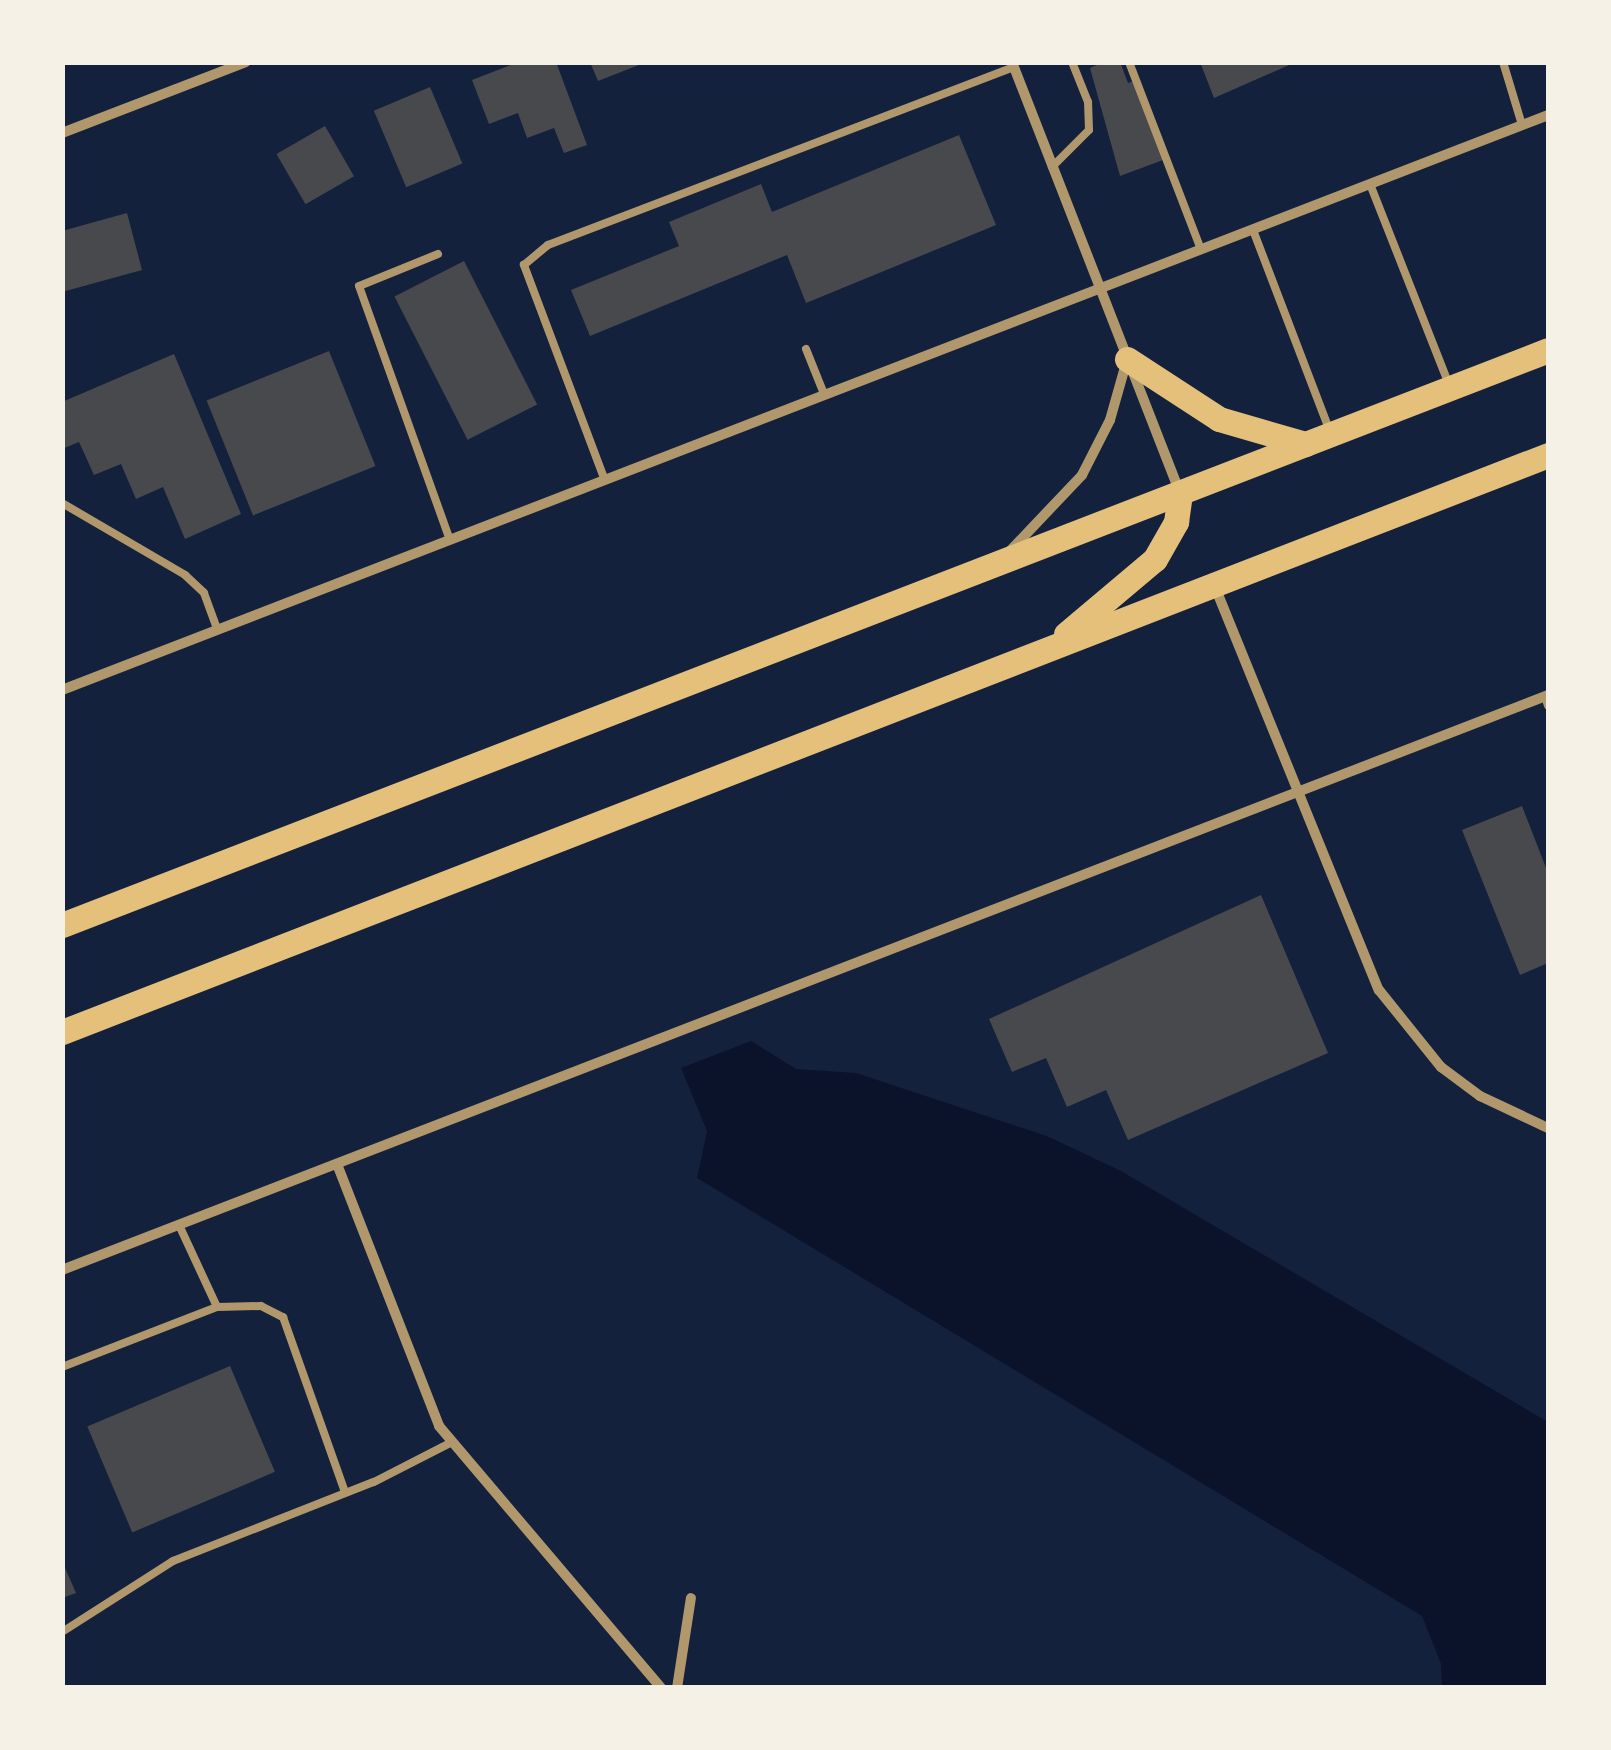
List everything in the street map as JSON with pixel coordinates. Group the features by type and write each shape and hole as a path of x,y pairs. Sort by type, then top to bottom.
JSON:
{"main road":[{"path":"62,925 1004,557 1548,350"},
{"path":"1128,359 1219,419 1305,444"},
{"path":"62,1032 1548,455"},
{"path":"1050,648 1154,559 1176,522 1180,492"}],"street":[{"path":"62,133 246,62"},
{"path":"1012,65 1180,492"},
{"path":"62,690 1548,114"},
{"path":"1004,557 1082,474 1110,420 1128,359"},
{"path":"1214,584 1358,946 1407,1031 1480,1096 1548,1128"},
{"path":"62,1270 1548,699"},
{"path":"336,1164 439,1426 661,1688"},
{"path":"677,1688 691,1598"}],"lane":[{"path":"1052,166 1090,130 1088,102 1072,62"},
{"path":"1129,62 1200,250"},
{"path":"1503,62 1522,125"},
{"path":"604,478 524,266 548,245 1012,65"},
{"path":"1370,184 1450,388"},
{"path":"1253,230 1331,435"},
{"path":"438,254 358,286 449,538"},
{"path":"806,349 824,394"},
{"path":"62,502 185,575 204,593 217,629"},
{"path":"179,1225 217,1307"},
{"path":"62,1368 217,1307 261,1306 283,1317 345,1492"},
{"path":"62,1632 173,1561 345,1492 452,1442"}],"water":[{"path":"751,1041 796,1069 856,1073 1047,1136 1121,1171 1548,1422 1548,1687 1442,1687 1441,1664 1422,1616 697,1178 707,1131 681,1068"}],"building":[{"path":"518,62 556,62 587,145 564,153 554,128 527,138 518,113 489,124 472,80"},
{"path":"590,62 644,62 644,63 598,81"},
{"path":"1104,62 1120,62 1128,83 1134,81 1163,160 1120,176 1090,68"},
{"path":"1200,62 1296,62 1214,98"},
{"path":"430,87 462,163 406,187 374,111"},
{"path":"325,126 354,176 306,204 277,154"},
{"path":"959,135 996,225 806,303 787,255 590,336 571,290 679,246 669,222 761,184 772,212"},
{"path":"127,213 142,270 62,292 62,231"},
{"path":"464,261 537,404 468,440 395,296"},
{"path":"329,351 375,466 253,515 207,400"},
{"path":"174,354 241,514 185,539 163,487 136,499 121,464 94,475 79,442 62,449 62,402"},
{"path":"1522,806 1548,873 1548,963 1520,975 1462,830"},
{"path":"1261,895 1328,1053 1128,1140 1106,1090 1067,1107 1046,1058 1012,1072 989,1019"},
{"path":"230,1366 275,1472 132,1532 87,1427"},
{"path":"62,1561 76,1593 62,1598"}]}
